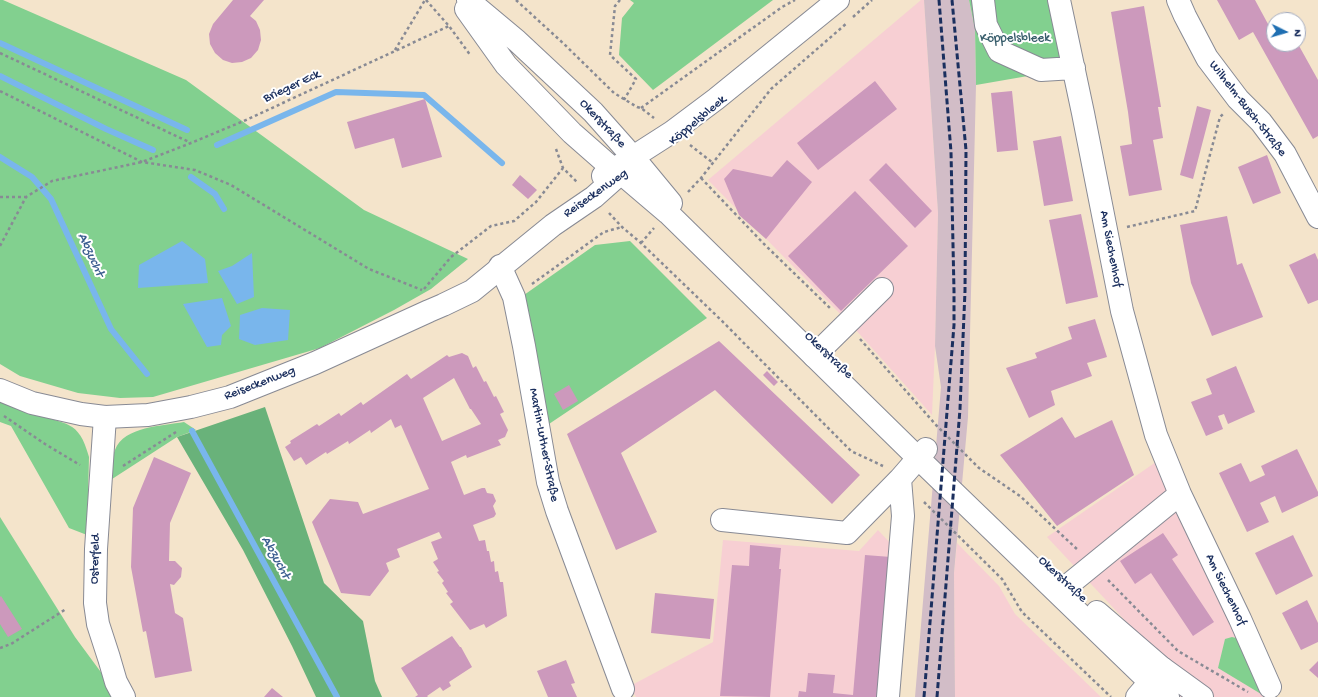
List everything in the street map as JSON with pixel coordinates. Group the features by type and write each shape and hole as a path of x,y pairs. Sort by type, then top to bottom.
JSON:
{"street":[{"name":"Okerstraße","path":"459,0 506,65 572,133 627,166"},
{"name":"Okerstraße","path":"468,0 517,41 593,112 627,166 668,213 818,352 922,454 1019,554 1157,689 1202,697"},
{"name":"Köppelsbleek","path":"627,166 681,138 722,103 750,72 838,0"},
{"path":"982,0 986,25 999,51 1041,70 1074,68"},
{"name":"Am Siechenhof","path":"1059,0 1122,310 1156,434 1180,494 1240,619 1270,687"},
{"name":"Wilhelm-Busch-Straße","path":"1178,0 1207,58 1238,99 1261,122 1285,154 1318,217"},
{"name":"Reiseckenweg","path":"0,390 32,403 81,414 105,417 148,415 191,407 230,397 315,363 429,310 439,298 465,282 500,266 553,224 570,198 627,166"},
{"name":"Martin-Luther-Straße","path":"500,266 514,297 548,482 557,511 623,688"},
{"path":"818,352 882,289"},
{"name":"Reiseckenweg","path":"0,375 81,414"},
{"name":"Osterfeld","path":"105,417 96,549 95,603 98,624 116,682 124,697"},
{"name":"Okerstraße","path":"922,454 1010,531 1067,586 1157,689"},
{"path":"722,520 847,533 900,479 922,454"},
{"path":"888,697 903,516 900,479"},
{"path":"1067,586 1180,494"}],"path":[{"path":"394,50 425,0"},
{"path":"516,0 538,19 614,93 624,100 641,108 782,7 795,0"},
{"path":"620,0 615,6 610,56 636,79 624,100"},
{"path":"872,0 772,89 758,104 736,135 701,178 764,244 847,325 936,425 979,468 1020,496 1093,564 1178,651 1250,693"},
{"name":"Brieger Eck","path":"142,162 246,120 394,50 449,26"},
{"path":"0,53 191,143"},
{"path":"0,91 142,162 195,170 232,185 370,269 422,291 451,257 491,226 514,221 536,202 563,168 556,148"},
{"path":"1106,232 1195,211 1220,118 1238,99"},
{"path":"0,246 26,197 52,181 142,162"},
{"path":"0,197 26,197"},
{"path":"514,297 604,232 622,227 641,243 721,320 851,451 890,469 900,479"},
{"path":"923,502 1002,579 1022,612 1111,697"},
{"path":"0,648 11,644 66,609"}],"shaded area":[{"path":"921,0 924,0 938,213 932,415 854,328 708,180"},
{"path":"924,0 969,0 975,29 976,85 968,417 954,573 955,697 915,697 941,387 935,346 938,213"},
{"path":"1156,462 1274,697 1147,697 1149,646 1047,537"},
{"path":"878,530 892,545 879,697 636,697 630,686 713,642 723,540 859,551"},
{"path":"957,543 999,586 1015,614 1101,697 955,697 954,573"}],"green space":[{"path":"0,0 186,80 364,210 468,259 431,289 320,348 153,397 120,398 78,393 20,376 0,364"},
{"path":"630,0 773,0 653,90 619,55 622,18 634,3"},
{"name":"Köppelsbleek","path":"969,0 1059,0 1074,68 976,85 975,29"},
{"path":"630,241 707,318 546,426 524,295 595,245"},
{"path":"0,401 70,425 81,436 89,457 87,535 69,528 11,426 0,422"},
{"path":"265,407 324,583 363,621 375,681 382,697 316,697 243,550 177,437"},
{"path":"184,422 196,430 177,437 109,481 115,450 120,442 127,436 145,428"},
{"path":"0,517 75,637 103,675 115,697 0,697"},
{"path":"1232,637 1240,639 1268,697 1218,668 1225,639"}],"water":[{"path":"182,241 205,259 208,283 138,288 139,265"},
{"path":"252,253 254,297 237,304 218,271 232,266"},
{"path":"222,298 231,326 222,335 221,345 207,347 183,304"},
{"path":"262,308 290,310 288,340 255,345 239,339 240,315"}],"building":[{"path":"233,0 264,0 250,16 256,21 260,30 261,40 258,50 251,58 242,62 232,63 223,60 215,53 210,44 209,34 213,24"},
{"path":"1217,0 1255,0 1266,20 1266,52 1302,52 1318,80 1318,136 1313,139 1253,32 1239,40"},
{"path":"1144,6 1161,107 1158,107 1163,138 1153,140 1162,190 1129,196 1120,146 1132,144 1111,12"},
{"path":"875,81 897,109 818,170 797,143"},
{"path":"1012,91 1018,150 997,152 991,93"},
{"path":"425,99 442,157 402,168 394,138 355,149 347,122"},
{"path":"1197,106 1211,110 1193,179 1180,175"},
{"path":"1061,136 1073,201 1044,206 1033,141"},
{"path":"1267,155 1281,193 1253,204 1238,167"},
{"path":"787,160 812,182 766,239 739,215 724,179 733,169 772,177"},
{"path":"886,163 932,211 915,228 869,180"},
{"path":"520,175 537,190 528,199 512,185"},
{"path":"855,191 908,246 841,311 788,256"},
{"path":"1081,214 1098,297 1066,304 1049,220"},
{"path":"1227,216 1237,265 1242,263 1263,317 1212,336 1191,283 1180,225"},
{"path":"1315,253 1318,260 1318,300 1308,304 1289,265"},
{"path":"1095,319 1107,357 1087,363 1092,376 1051,391 1055,405 1029,418 1006,368 1037,358 1035,353 1072,339 1068,327"},
{"path":"719,341 860,475 832,504 715,390 621,453 657,532 616,550 567,434"},
{"path":"462,353 468,356 473,368 476,366 494,397 496,396 504,412 500,414 508,430 505,437 498,440 501,445 467,458 466,455 451,462 464,495 485,488 487,493 493,494 496,501 493,506 496,514 494,517 473,525 479,541 485,540 491,562 494,561 495,572 498,571 500,582 503,582 507,616 486,628 484,624 470,630 450,604 453,602 446,593 448,592 442,583 444,581 437,572 439,571 433,562 438,559 431,542 442,538 439,532 397,549 400,557 386,563 389,571 370,596 341,593 312,522 330,499 358,502 363,514 429,489 401,425 395,428 391,419 371,433 370,430 349,444 348,441 327,454 326,452 306,465 301,457 294,461 285,447 291,443 290,441 317,424 319,426 339,413 341,416 361,402 363,405 407,374 411,379 447,355 449,357","holes":["454,378 470,409 481,424 442,441 423,398"]},
{"path":"1236,366 1255,412 1228,424 1224,414 1218,416 1223,429 1206,436 1191,402 1212,394 1206,379"},
{"path":"767,371 778,382 774,386 763,375"},
{"path":"569,385 578,401 563,410 554,394"},
{"path":"1062,417 1075,438 1112,420 1134,475 1057,526 1000,455"},
{"path":"1297,449 1318,492 1318,496 1282,513 1275,496 1260,503 1269,522 1247,532 1219,473 1241,463 1250,482 1265,475 1261,466"},
{"path":"154,457 191,473 170,523 169,561 175,561 182,568 181,577 174,585 170,584 175,613 183,618 192,671 155,678 146,631 143,632 131,567 133,508"},
{"path":"1163,533 1178,555 1172,559 1214,622 1193,636 1151,573 1135,584 1120,561"},
{"path":"1293,535 1313,576 1276,595 1255,553"},
{"path":"750,545 781,548 779,569 781,569 770,697 720,696 732,565 749,566"},
{"path":"865,555 891,557 879,697 798,697 799,691 806,692 808,673 835,675 833,693 853,695"},
{"path":"655,593 714,599 710,639 651,633"},
{"path":"1,596 22,629 8,637 0,624"},
{"path":"1307,600 1318,623 1318,642 1301,650 1282,613"},
{"path":"452,636 461,647 472,667 449,682 451,686 443,691 440,687 427,696 428,697 415,697 418,695 401,668"},
{"path":"566,660 575,683 571,684 577,697 548,697 537,671"},
{"path":"1318,661 1318,678 1309,670"},
{"path":"272,688 283,697 264,697"}],"waterway":[{"path":"0,43 187,130"},
{"path":"0,76 106,129 153,150"},
{"path":"217,145 336,92 424,95 502,163"},
{"name":"Abzucht","path":"0,157 32,177 51,199 111,329 147,374"},
{"path":"191,177 215,194 224,209"},
{"name":"Abzucht","path":"192,431 337,697"}],"railway":[{"path":"924,697 954,325 951,152 939,0"},
{"path":"937,697 960,409 965,291 966,150 952,0"}]}
